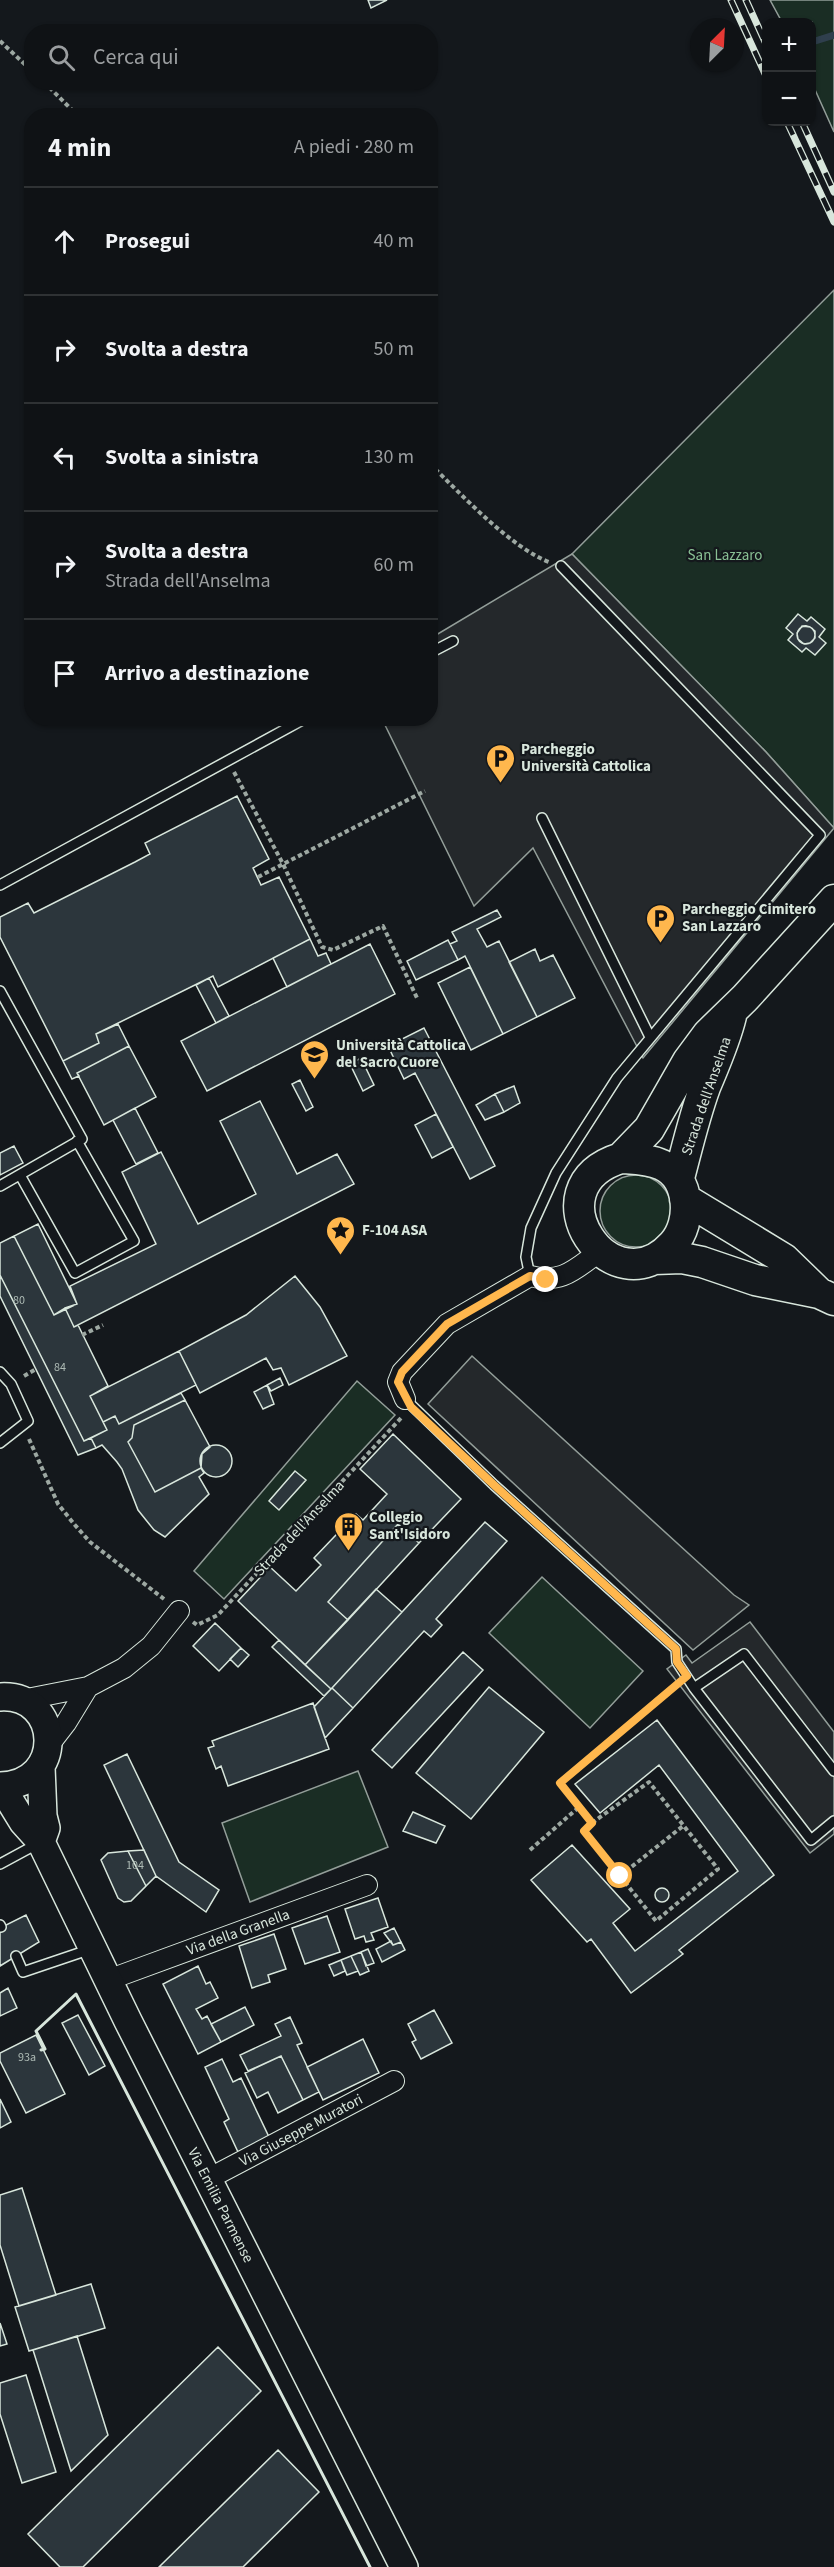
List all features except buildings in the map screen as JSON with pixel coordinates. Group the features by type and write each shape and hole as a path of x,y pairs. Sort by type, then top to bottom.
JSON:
{"main road":[{"name":"Strada dell'Anselma","path":"621,1158 649,1129 708,1034 731,1013 834,900"},
{"name":"Strada dell'Anselma","path":"682,1189 705,1087 725,1041 731,1013"},
{"path":"621,1158 646,1160 663,1166 682,1189 784,1260 826,1296 755,1280 692,1260 654,1259 635,1263 617,1261 599,1252 587,1238 580,1221 580,1199 584,1188 603,1165 621,1158"},
{"path":"654,1259 666,1252 682,1231 685,1219 682,1189"},
{"name":"Via Emilia Parmense","path":"5,1696 37,1711 48,1732 43,1816 46,1828 41,1842"},
{"name":"Via Emilia Parmense","path":"45,1756 23,1782 0,1786 22,1822 41,1842 108,1980 404,2567"}],"street":[{"path":"408,1403 398,1382 402,1372 447,1324 530,1276 546,1280 557,1279 599,1252"},
{"path":"5,1696 27,1699 88,1687 124,1668 151,1646 180,1611"},
{"path":"45,1756 88,1687"},
{"name":"Via della Granella","path":"108,1980 367,1885"},
{"name":"Via Giuseppe Muratori","path":"208,2179 394,2081"}],"lane":[{"path":"530,1276 526,1244 531,1228 556,1173 617,1078 820,835 561,566"},
{"path":"438,649 453,641"},
{"path":"0,885 291,726"},
{"path":"542,818 650,1037"},
{"path":"0,991 134,1241 75,1274 20,1175"},
{"path":"0,1186 79,1140"},
{"path":"0,1372 11,1383 28,1421 0,1443"},
{"path":"408,1403 494,1485 676,1649 677,1662 694,1688 811,1840 834,1821"},
{"path":"694,1688 744,1654 834,1771"},
{"path":"0,1864 41,1842"},
{"path":"16,1956 23,1971 93,1949"}],"path":[{"path":"0,41 24,64"},
{"path":"52,90 70,108"},
{"path":"438,472 486,518 538,557 561,566"},
{"path":"228,761 283,864 322,947 333,950 383,926 418,1000"},
{"path":"258,877 425,791"},
{"path":"82,1335 104,1325"},
{"name":"Strada dell'Anselma","path":"180,1611 197,1626 218,1615 408,1403"},
{"path":"28,1421 29,1444 58,1504 90,1542 180,1611"},
{"path":"592,1823 560,1783 687,1676"},
{"path":"649,1782 718,1869 656,1921 584,1831 592,1823 649,1782"},
{"path":"530,1850 579,1807"},
{"path":"620,1876 683,1826"}],"green space":[{"path":"770,0 834,0 834,132 816,92 816,18 780,18"},
{"name":"San Lazzaro","path":"834,290 834,828 766,752 572,554"},
{"path":"636,1175 656,1181 666,1191 672,1211 666,1231 656,1241 636,1247 616,1241 606,1231 600,1211 606,1191 616,1181"},
{"path":"357,1381 395,1415 224,1599 194,1571"},
{"path":"542,1577 643,1671 590,1728 489,1633"},
{"path":"358,1771 388,1847 250,1902 222,1823"}],"shaded area":[{"path":"572,554 766,752 834,828 643,1058 533,848 474,906 385,726 438,726 438,634"},
{"path":"472,1356 734,1595 749,1605 693,1650 428,1404"},
{"path":"750,1622 834,1732 834,1834 810,1853 667,1669 686,1655 692,1663"}],"waterway":[{"path":"816,41 834,35"}],"railway":[{"path":"731,0 764,72"},
{"path":"746,0 762,35"},
{"path":"789,126 834,222"},
{"path":"804,126 834,192"}],"wall":[{"path":"41,2050 45,2049 36,2031 76,1994 370,2567"}],"place":[{"name":"Parcheggio Università Cattolica","path":"500,784"},
{"name":"Parcheggio Cimitero San Lazzaro","path":"661,944"},
{"name":"Università Cattolica del Sacro Cuore","path":"315,1080"},
{"name":"F-104 ASA","path":"341,1256"},
{"name":"Collegio Sant'Isidoro","path":"348,1552"}],"route":[{"path":"546,1280 530,1276 447,1324 402,1372 398,1382 411,1407 676,1649 677,1662 687,1676 560,1783 592,1823 584,1831 620,1876"}]}
